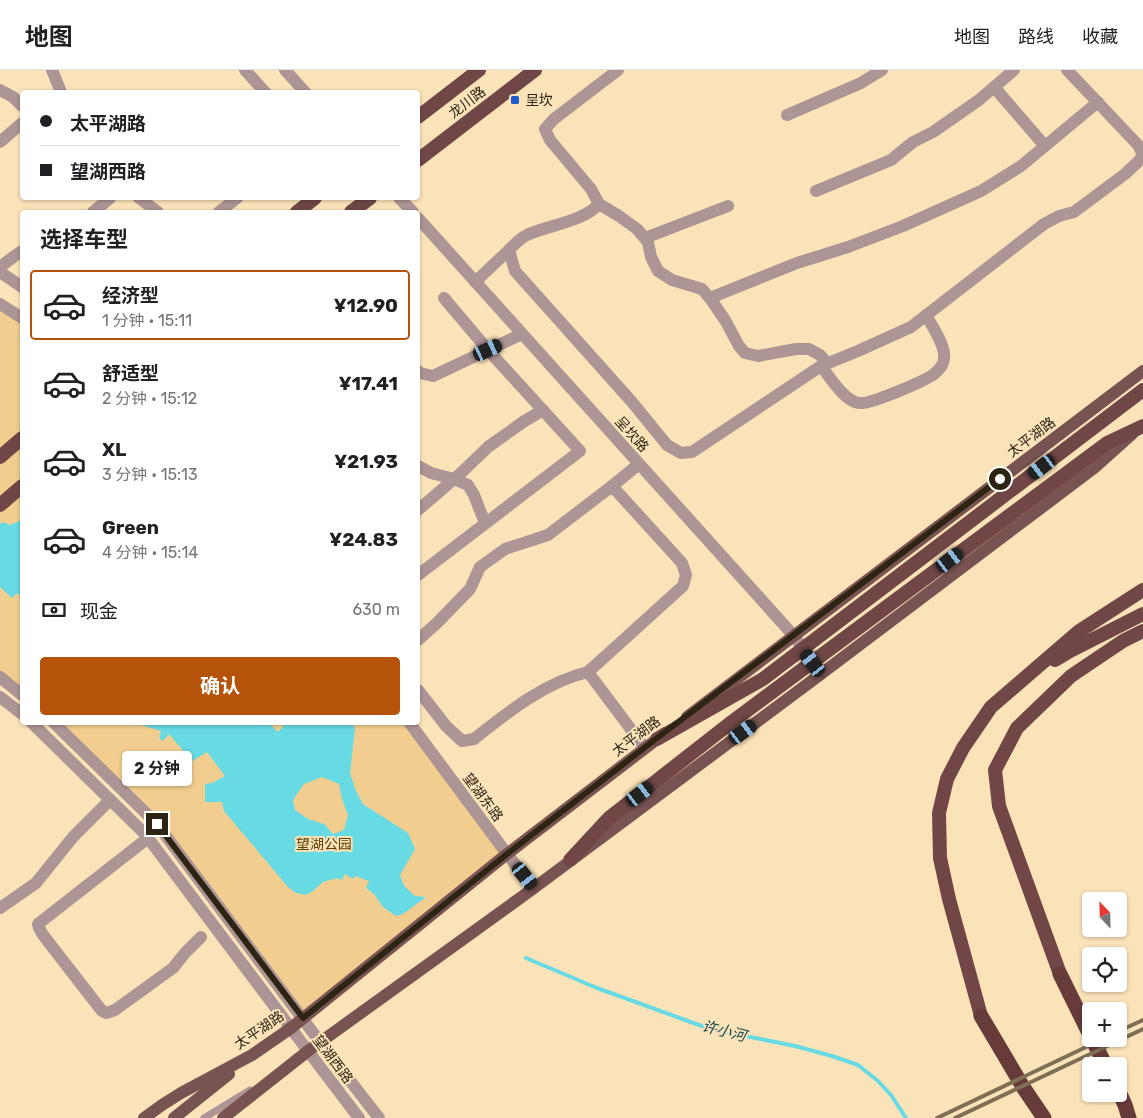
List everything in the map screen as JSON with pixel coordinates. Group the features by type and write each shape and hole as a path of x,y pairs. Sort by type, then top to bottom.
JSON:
{"highway":[{"name":"龙川路","path":"420,115 479,70"},
{"name":"龙川路","path":"420,158 535,70"},
{"path":"300,210 313,200"},
{"path":"354,210 367,200"},
{"path":"657,738 762,679 1143,390"},
{"path":"570,860 609,818 733,721 1107,443 1143,425"},
{"path":"0,457 20,440"},
{"path":"0,505 20,488"},
{"path":"1044,1118 1023,1087 981,1016 949,899 940,858 939,812 946,779 963,748 991,708 1078,632 1143,590"},
{"path":"1024,679 1070,651 1143,614"},
{"path":"1082,1018 1060,974 999,806 995,770 1017,728 1071,676 1123,641 1143,631"}],"main road":[{"name":"太平湖路","path":"144,1118 181,1093 252,1055 291,1028 507,854 657,738 1143,371"},
{"path":"224,1118 277,1074 320,1042 534,888 821,674 1094,468 1143,425"},
{"path":"174,1118 252,1055"}],"street":[{"path":"52,70 60,90"},
{"path":"245,70 263,90"},
{"path":"285,70 303,90"},
{"path":"618,70 554,119 545,129 550,140 590,189 599,204 637,229 648,242 651,257 658,271 672,280 702,289 725,320 738,346 746,354 758,356 809,348 820,355 824,365 847,398 860,404 898,391 933,375 941,366 944,357 942,345 926,315"},
{"path":"787,115 861,83 882,70"},
{"path":"816,191 891,160 913,142 933,132 979,100 1014,70"},
{"path":"509,250 515,270 668,445 682,453 692,452 824,365 911,327 1044,224 1059,216 1074,212 1125,174 1141,159 1142,152 1138,145 1067,70"},
{"path":"994,87 1045,146"},
{"path":"0,90 13,97 20,104"},
{"path":"710,298 796,263 848,247 904,226 982,191 1021,166 1098,102"},
{"path":"0,142 20,125"},
{"path":"95,210 108,200"},
{"path":"142,200 155,210"},
{"path":"222,210 234,200"},
{"path":"401,200 411,210"},
{"path":"475,282 525,235 594,210 599,204"},
{"path":"644,238 728,206"},
{"name":"呈坎路","path":"420,220 794,636 821,674"},
{"path":"0,267 20,252"},
{"path":"0,272 20,286"},
{"path":"420,573 580,451 488,350 444,298"},
{"path":"0,304 20,317"},
{"path":"420,373 433,376 522,334"},
{"path":"420,508 488,448 543,410"},
{"path":"420,638 470,589 480,567 505,549 548,535 639,464"},
{"path":"420,467 431,473 468,485 485,523"},
{"path":"420,693 446,726 462,741 474,739 534,695 556,683 588,672 683,586 686,575 682,563 612,486"},
{"path":"588,672 645,748"},
{"path":"0,677 20,693"},
{"path":"0,697 20,712"},
{"name":"望湖西路","path":"34,725 148,838 360,1118"},
{"name":"望湖西路","path":"56,725 157,824 379,1118"},
{"name":"望湖东路","path":"411,725 534,888"},
{"path":"0,908 36,883 73,837 110,800"},
{"path":"148,838 38,924 39,928 102,1011 106,1013 115,1010 173,968 201,937"}],"lane":[{"path":"204,1118 277,1074"}],"green space":[{"path":"0,304 20,317 20,693 0,677"},
{"name":"望湖公园","path":"55,725 410,725 507,854 303,1019 157,824"}],"water":[{"path":"20,521 20,596 17,593 12,598 0,587 0,524 3,522 10,525"},
{"path":"142,725 271,725 278,732 284,725 353,725 355,729 350,773 356,791 363,804 408,833 415,849 400,875 404,886 415,896 426,897 403,914 396,916 383,907 374,894 366,888 369,881 355,876 353,879 345,874 342,880 337,878 323,882 306,895 296,893 288,887 224,811 222,802 205,802 205,784 212,783 225,776 207,752 192,761 169,734 163,741 159,738 161,731","holes":["322,777 339,784 348,815 344,830 333,834 324,824 308,819 295,810 293,800 304,784"]}],"waterway":[{"name":"许小河","path":"526,958 597,988 710,1029 795,1046 858,1065 878,1081 891,1095 906,1118"}],"railway":[{"path":"1127,1027 1143,1020"},
{"path":"955,1118 1143,1029"},
{"path":"937,1118 1086,1047"}],"place":[{"name":"呈坎","path":"515,100"}],"route":[{"path":"157,824 303,1018 507,854 657,738 1000,479"}]}
